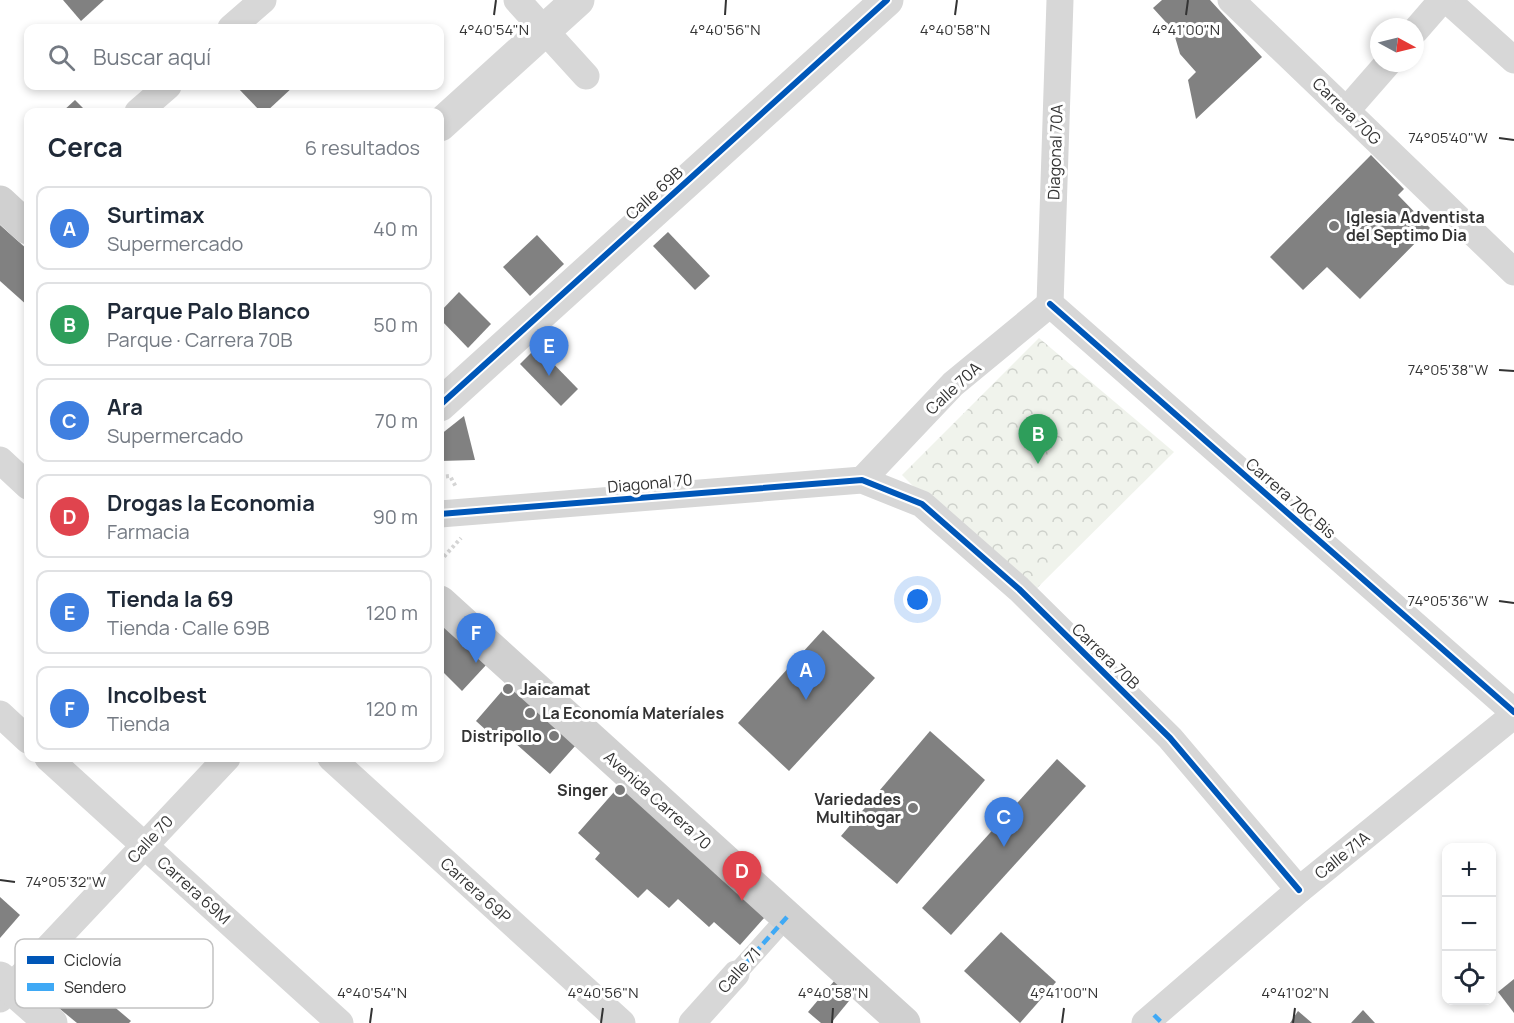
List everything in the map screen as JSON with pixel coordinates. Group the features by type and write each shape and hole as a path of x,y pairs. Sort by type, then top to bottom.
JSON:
{"main road":[{"name":"Avenida Carrera 70","path":"444,606 904,1023"}],"street":[{"path":"236,24 263,0"},
{"path":"516,0 586,76"},
{"path":"444,121 578,0"},
{"name":"Calle 69B","path":"444,401 887,0"},
{"name":"Diagonal 70A","path":"1050,304 1060,0"},
{"name":"Carrera 70G","path":"1231,0 1514,272"},
{"path":"1424,21 1442,0"},
{"path":"1447,0 1514,60"},
{"path":"1346,111 1380,72"},
{"path":"143,108 163,90"},
{"name":"Calle 70A","path":"862,480 952,384 1050,304"},
{"name":"Carrera 70C Bis","path":"1050,304 1514,714"},
{"path":"0,460 24,482"},
{"name":"Diagonal 70","path":"444,513 862,480"},
{"name":"Carrera 70B","path":"862,480 922,504 1019,589 1170,738 1299,890"},
{"path":"0,714 24,736"},
{"name":"Calle 71A","path":"1154,1020 1299,890 1514,714"},
{"name":"Carrera 69M","path":"52,762 340,1023"},
{"name":"Calle 70","path":"52,939 222,762"},
{"name":"Carrera 69P","path":"334,762 622,1023"},
{"name":"Calle 71","path":"692,1023 787,917"},
{"name":"Calle 70","path":"4,988 15,977"},
{"path":"31,1008 51,1023"}],"green space":[{"path":"1039,338 1174,452 1026,599 902,475"}],"building":[{"path":"63,0 104,0 81,21"},
{"path":"1162,0 1210,0 1262,57 1196,119 1188,80 1196,72 1180,54 1173,30 1153,8"},
{"path":"240,90 290,90 270,108 257,108"},
{"path":"75,100 83,108 66,108"},
{"path":"1371,155 1404,189 1398,195 1430,228 1360,299 1327,267 1303,290 1270,257"},
{"path":"0,225 24,246 24,302 0,281"},
{"path":"668,232 710,276 695,290 653,246"},
{"path":"537,235 564,264 530,296 503,267"},
{"path":"459,292 491,324 468,348 444,323 444,308"},
{"path":"537,347 578,389 561,406 520,364"},
{"path":"464,416 475,460 444,461 444,432"},
{"path":"444,624 487,664 462,691 444,673"},
{"path":"823,630 875,678 789,771 738,723"},
{"path":"508,684 576,745 550,774 505,734 498,741 476,721"},
{"name":"Variedades Multihogar","path":"930,731 985,780 897,884 841,836"},
{"path":"1057,759 1086,786 951,935 922,908"},
{"path":"621,784 765,917 740,945 714,922 709,927 678,899 669,908 647,889 638,898 595,859 600,853 578,833"},
{"path":"0,897 20,915 0,938"},
{"path":"1001,932 1056,982 1020,1023 964,971"},
{"path":"1514,979 1514,1013 1498,992"},
{"path":"835,980 853,996 831,1023 821,1023 808,1012"},
{"path":"59,1008 116,1008 131,1021 129,1023 77,1023"},
{"path":"1363,1010 1375,1023 1351,1023"},
{"path":"1298,1011 1312,1023 1290,1023"}],"marked path":[{"path":"736,974 787,917"},
{"path":"1154,1015 1162,1023"}],"cycle path":[{"path":"444,401 887,0"},
{"path":"1050,304 1514,712"},
{"path":"444,514 862,480 922,504 1019,589 1170,738 1299,890"}],"place":[{"name":"Iglesia Adventista del Septimo Dia","path":"1334,226"},
{"name":"Tienda la 69","path":"549,376"},
{"name":"Parque Palo Blanco","path":"1038,464"},
{"name":"Incolbest","path":"476,663"},
{"name":"Jaicamat","path":"508,689"},
{"name":"Surtimax","path":"806,700"},
{"name":"La Economía Materíales","path":"530,713"},
{"name":"Distripollo","path":"554,736"},
{"name":"Singer","path":"620,790"},
{"name":"Variedades Multihogar","path":"913,808"},
{"name":"Ara","path":"1004,847"},
{"name":"Drogas la Economia","path":"742,901"}]}
